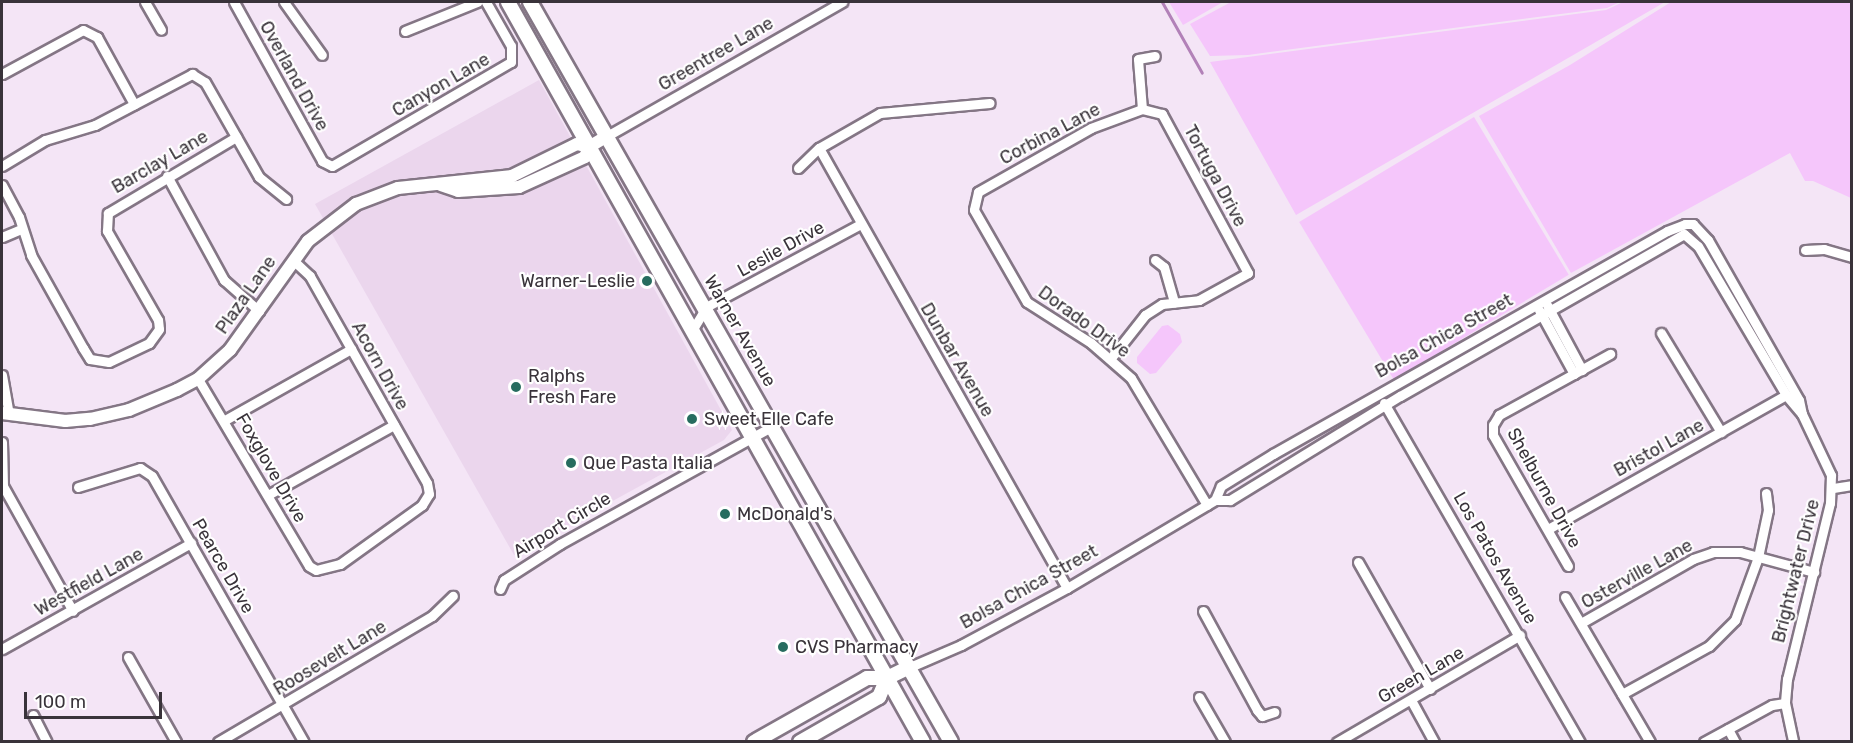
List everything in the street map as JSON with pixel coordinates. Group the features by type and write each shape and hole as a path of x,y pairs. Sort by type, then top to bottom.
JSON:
{"main road":[{"path":"508,2 754,436 922,741"},
{"name":"Warner Avenue","path":"530,2 951,741"},
{"name":"Bolsa Chica Street","path":"754,741 867,678 887,678 910,667"},
{"name":"Bolsa Chica Street","path":"800,741 879,697 887,678"}],"street":[{"path":"145,2 160,30"},
{"name":"Overland Drive","path":"234,2 327,165"},
{"path":"284,2 322,55"},
{"path":"405,31 477,2"},
{"name":"Canyon Lane","path":"327,165 332,166 511,62 511,45 486,2"},
{"name":"Greentree Lane","path":"607,136 842,2"},
{"path":"2,74 82,30 97,37 134,104"},
{"path":"1142,110 1138,59 1155,56"},
{"path":"2,166 45,140 94,125 192,74 205,82 259,177 286,199"},
{"path":"798,168 819,148 880,113 990,104"},
{"name":"Corbina Lane","path":"978,192 1091,128 1142,110"},
{"name":"Tortuga Drive","path":"1142,110 1162,114 1248,273 1199,300 1174,303"},
{"name":"Plaza Lane","path":"5,413 65,421 108,416 198,379 230,350 293,260 316,232 356,204 398,188 512,176 577,144 589,147 607,136"},
{"name":"Barclay Lane","path":"21,229 31,255 83,348 98,363 108,362 149,344 159,329 158,320 107,231 105,220 113,208 236,137"},
{"name":"Dunbar Avenue","path":"819,148 1067,588"},
{"path":"167,176 225,280 259,311"},
{"path":"2,185 21,229 2,237"},
{"name":"Dorado Drive","path":"978,192 973,204 975,216 1027,302 1111,358 1138,387 1211,503"},
{"name":"Leslie Drive","path":"693,329 706,308 861,224"},
{"name":"Bolsa Chica Street","path":"1211,503 1221,486 1376,395 1667,231 1685,224 1701,230"},
{"name":"Brightwater Drive","path":"1701,230 1799,400 1802,414"},
{"name":"Bolsa Chica Street","path":"910,667 1067,588 1211,503 1230,501 1677,236 1684,234 1698,246"},
{"name":"Brightwater Drive","path":"1698,246 1786,395 1802,414 1824,454 1833,488 1787,679 1785,703 1792,741"},
{"path":"1805,250 1824,249 1851,257"},
{"name":"Acorn Drive","path":"293,260 310,276 427,483 429,494 422,505 339,564 316,570"},
{"path":"1111,358 1145,315 1162,304 1174,303 1164,267 1155,260"},
{"path":"1541,303 1578,372 1610,354"},
{"path":"1661,333 1721,432"},
{"path":"225,420 351,349"},
{"name":"Shelburne Drive","path":"1568,566 1493,435 1493,425 1499,415 1578,372"},
{"path":"2,375 5,413"},
{"name":"Foxglove Drive","path":"198,379 225,420 303,560 316,570"},
{"name":"Los Patos Avenue","path":"1376,395 1387,406 1580,741"},
{"name":"Bristol Lane","path":"1548,529 1786,395"},
{"path":"268,495 394,425"},
{"name":"Airport Circle","path":"500,589 504,580 560,544 773,426"},
{"path":"3,442 3,486 73,611"},
{"name":"Pearce Drive","path":"78,487 140,468 152,476 304,741"},
{"path":"1833,488 1851,485"},
{"path":"1623,694 1724,634 1745,602 1768,510 1766,493"},
{"name":"Westfield Lane","path":"2,649 191,543"},
{"name":"Osterville Lane","path":"1581,623 1703,555 1731,550 1814,572"},
{"path":"1358,562 1430,689"},
{"name":"Roosevelt Lane","path":"218,741 284,705 432,616 453,596"},
{"path":"1565,597 1650,741"},
{"path":"1203,611 1257,710 1262,716 1274,712"},
{"name":"Green Lane","path":"1338,741 1520,635"},
{"path":"128,657 176,741"},
{"path":"1200,697 1225,741"},
{"path":"1411,700 1434,741"},
{"path":"1704,741 1772,705 1785,703"},
{"path":"33,715 47,741"},
{"path":"1728,729 1735,741"}],"shaded area":[{"path":"1169,2 1223,2 1183,25"},
{"path":"1231,2 1620,2 1607,8 1248,55 1210,56 1190,24"},
{"path":"1623,2 1665,2 1296,215 1210,62 1606,10"},
{"path":"1671,2 1851,2 1851,198 1813,181 1805,181 1790,153 1571,273 1479,116 1570,65"},
{"path":"539,80 732,430 724,440 514,555 315,204"},
{"path":"1474,117 1569,275 1394,380 1299,222"},
{"path":"1168,325 1180,334 1182,342 1156,373 1150,374 1137,363 1137,357 1162,326"}],"waterway":[{"path":"1162,2 1202,73"}],"place":[{"name":"Warner-Leslie","path":"647,281"},
{"name":"Ralphs Fresh Fare","path":"516,387"},
{"name":"Sweet Elle Cafe","path":"692,419"},
{"name":"Que Pasta Italia","path":"571,463"},
{"name":"McDonald's","path":"725,514"},
{"name":"CVS Pharmacy","path":"783,647"}]}
